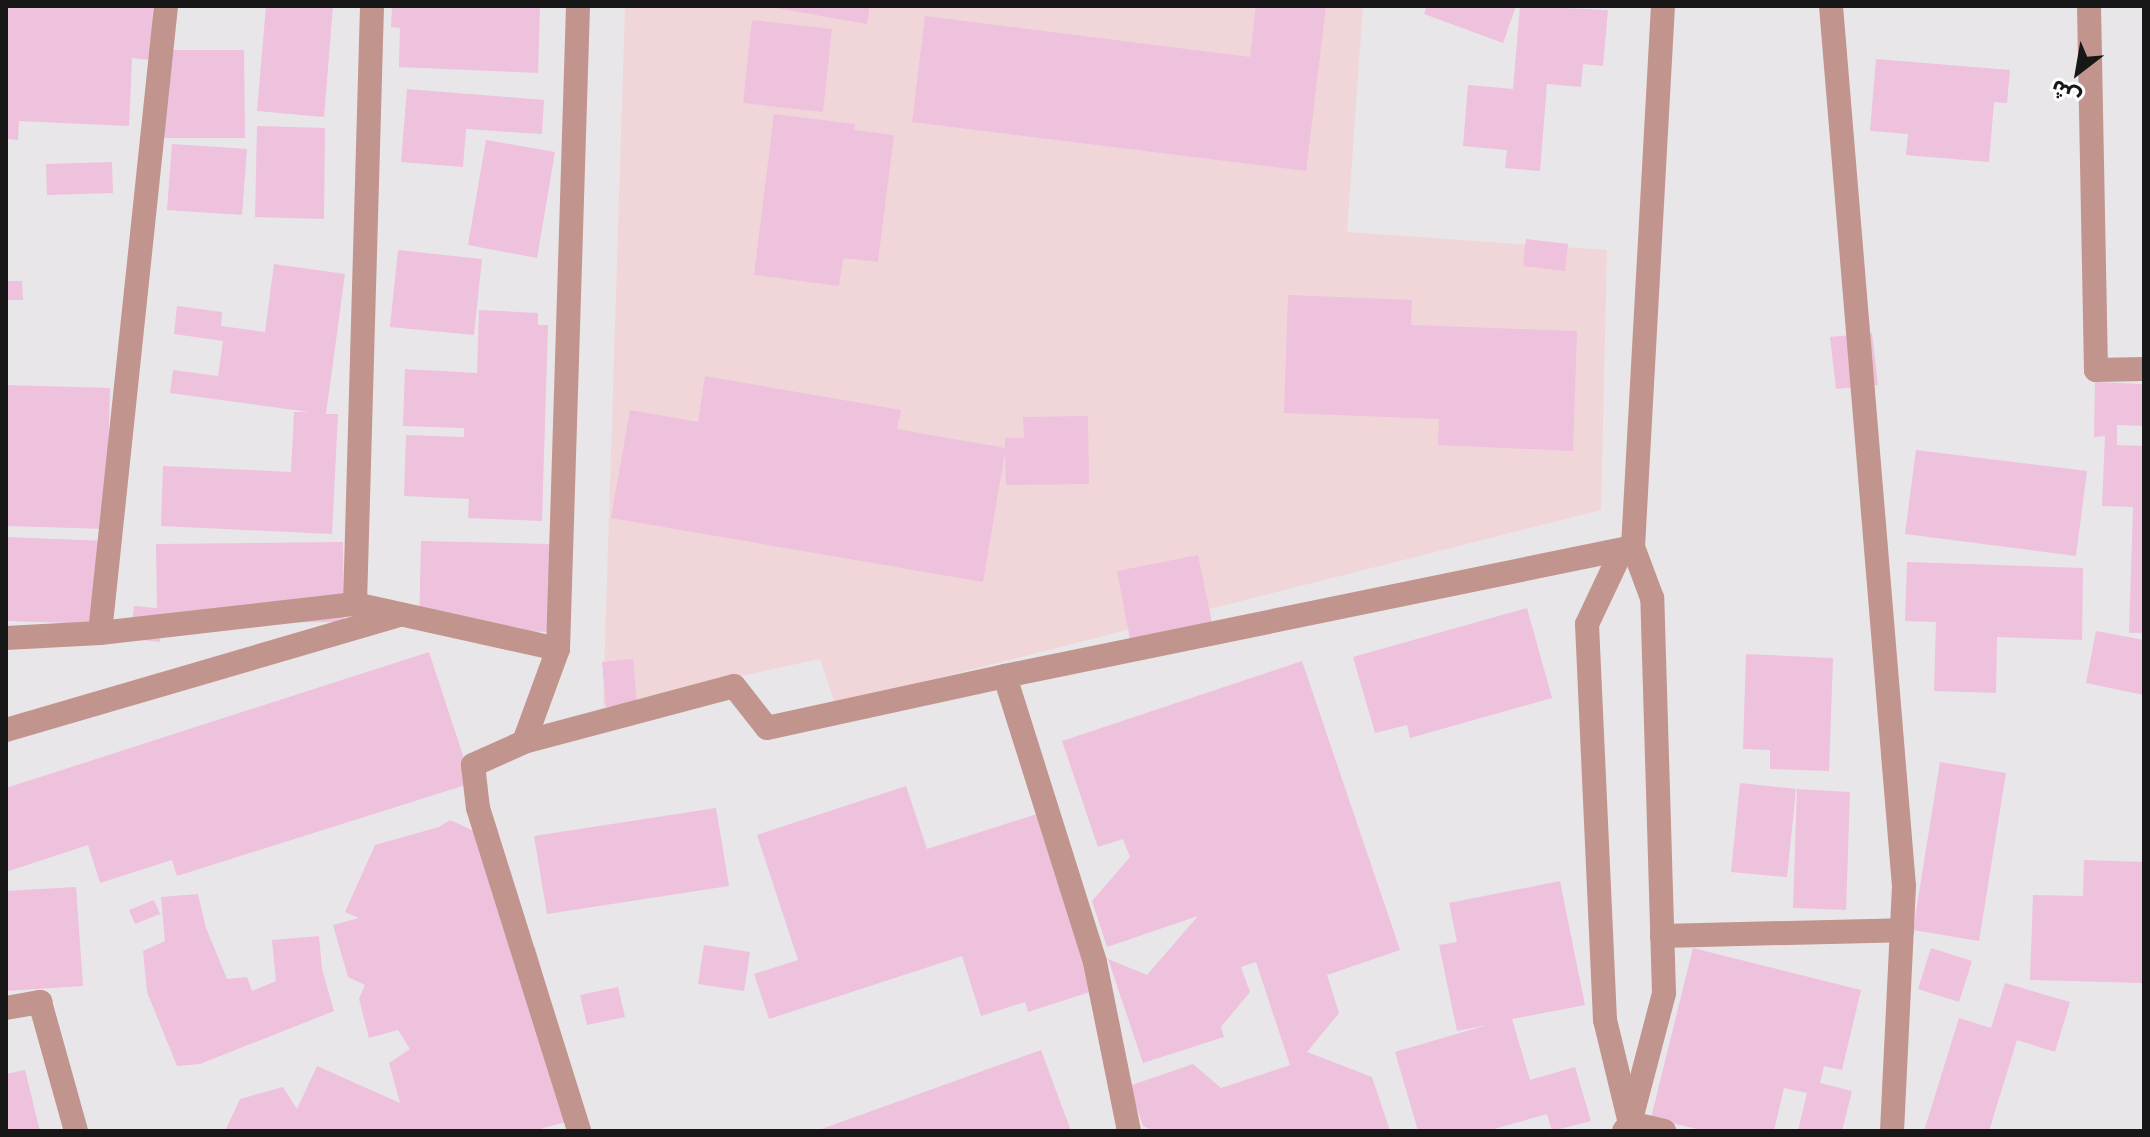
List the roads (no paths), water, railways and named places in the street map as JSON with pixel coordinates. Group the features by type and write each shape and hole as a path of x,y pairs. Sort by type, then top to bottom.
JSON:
{"street":[{"path":"100,633 166,6"},
{"path":"355,604 372,6"},
{"path":"524,742 558,649 578,6"},
{"path":"1627,1127 1605,1020 1587,624 1628,549 1663,6"},
{"path":"1831,6 1904,886 1892,1131"},
{"path":"2089,6 2096,370 2144,369"},
{"path":"579,1131 478,808 473,765 524,742 734,686 767,728 1005,676 1628,549"},
{"path":"1627,1127 1664,993 1652,598 1628,549"},
{"path":"6,638 100,633 355,604 558,649"},
{"path":"6,730 401,614"},
{"path":"1005,676 1095,962 1129,1131"},
{"path":"1662,936 1902,930"},
{"path":"6,1008 40,1002 76,1131"},
{"path":"1627,1127 1664,1131"}]}
